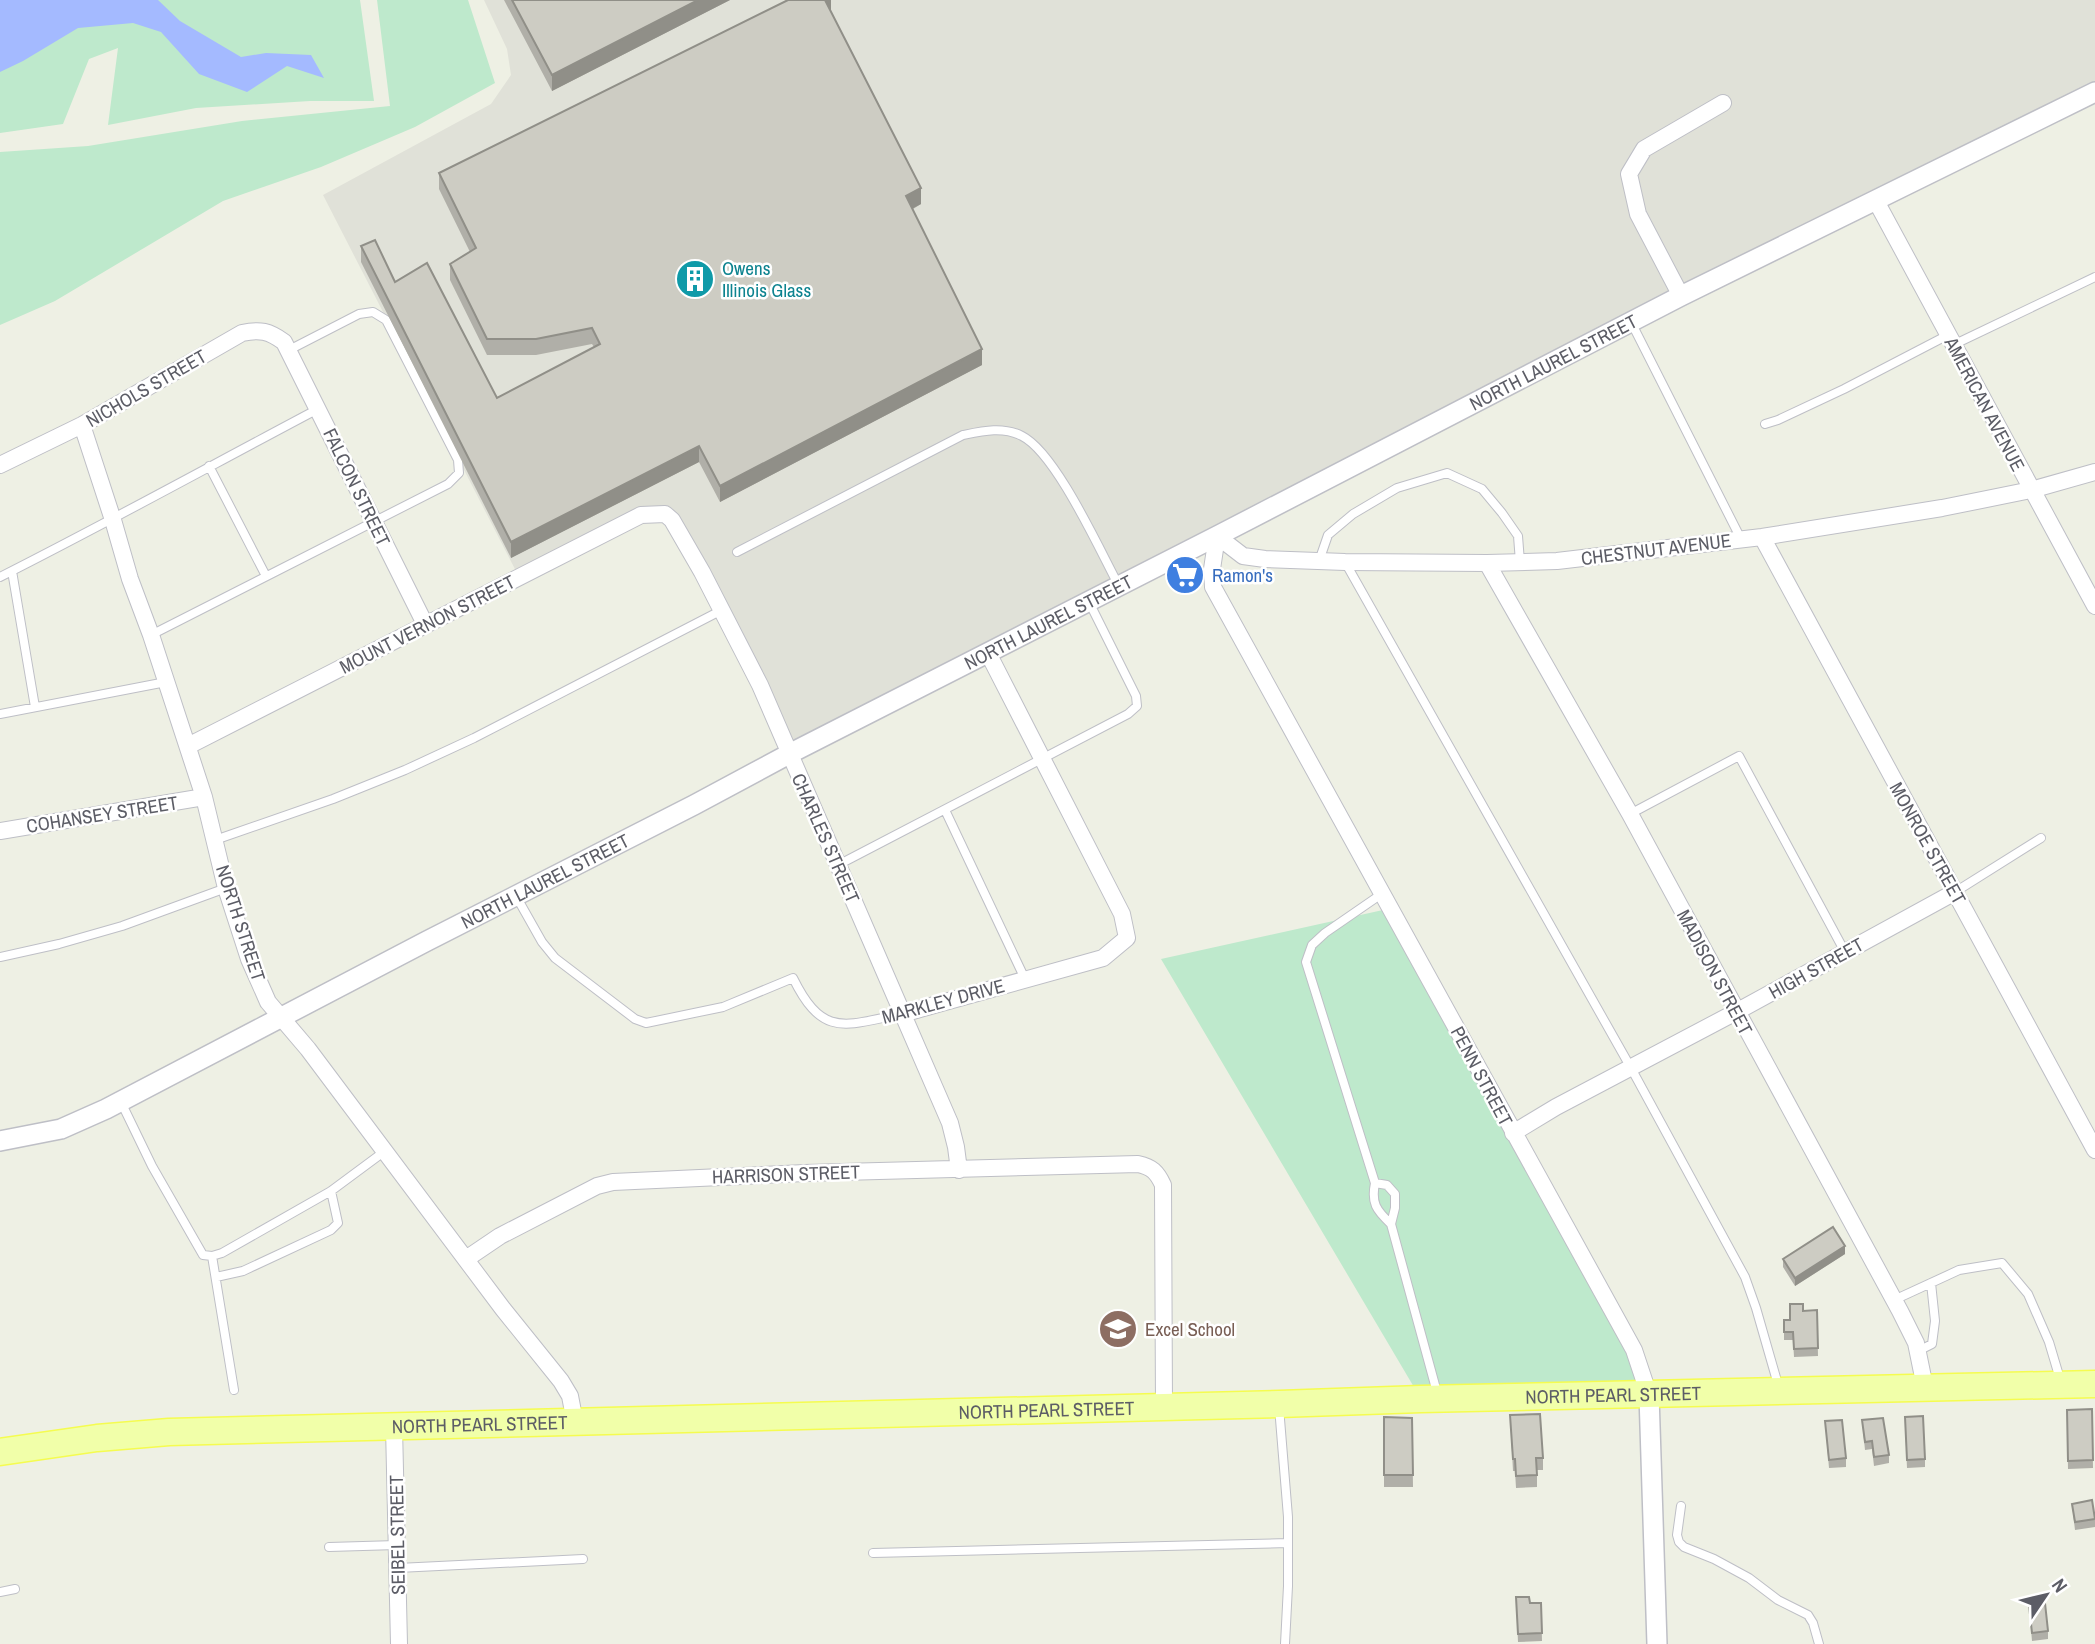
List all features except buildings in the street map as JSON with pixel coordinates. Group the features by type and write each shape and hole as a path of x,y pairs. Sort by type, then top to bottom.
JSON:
{"main road":[{"name":"NORTH PEARL STREET","path":"0,1452 97,1438 157,1433 2095,1384"}],"street":[{"name":"NORTH LAUREL STREET","path":"0,1141 61,1129 81,1122 789,754 1681,296 2095,92"},
{"path":"1681,296 1638,214 1629,174 1644,149 1723,103"},
{"name":"AMERICAN AVENUE","path":"1876,201 2095,606"},
{"name":"NICHOLS STREET","path":"0,465 82,425 242,333 256,330 271,332 284,342 289,350"},
{"name":"FALCON STREET","path":"289,350 425,624"},
{"name":"NORTH STREET","path":"82,425 130,579 204,797 226,888 249,959 268,1002 308,1049 561,1381 570,1396 575,1422"},
{"name":"CHESTNUT AVENUE","path":"1217,536 1243,556 1345,562 1558,561 1762,537 1942,508 2031,490 2095,472"},
{"name":"MOUNT VERNON STREET","path":"188,746 641,514 668,516"},
{"name":"CHARLES STREET","path":"668,516 702,572 760,685 950,1123 959,1170"},
{"name":"PENN STREET","path":"1217,536 1212,569 1213,587 1634,1350 1649,1395 1657,1644"},
{"name":"MONROE STREET","path":"1762,537 2095,1150"},
{"name":"MADISON STREET","path":"1488,563 1630,814 1894,1300 1918,1351 1925,1387"},
{"name":"MARKLEY DRIVE","path":"902,1014 1103,958 1127,939 1122,914 988,653"},
{"name":"COHANSEY STREET","path":"0,831 204,797"},
{"name":"HIGH STREET","path":"1513,1133 1955,892"},
{"name":"HARRISON STREET","path":"466,1259 512,1230 597,1186 613,1182 805,1173 1138,1164 1150,1167 1163,1185 1164,1406"},
{"name":"SEIBEL STREET","path":"394,1427 399,1644"}],"lane":[{"path":"1765,424 2095,277"},
{"path":"151,635 448,484 459,472 458,460 386,320 373,312 359,314 289,350"},
{"path":"1631,322 1741,539"},
{"path":"0,577 318,410"},
{"path":"737,552 963,435 992,429 1022,436 1044,455 1065,486 1119,586"},
{"path":"209,466 266,576"},
{"path":"1319,561 1328,536 1353,514 1397,488 1447,473 1482,489 1502,513 1518,536 1520,562"},
{"path":"1345,562 1745,1277 1781,1392"},
{"path":"12,571 35,708"},
{"path":"838,866 1043,760 1128,714 1137,706 1136,696 1089,602"},
{"path":"215,840 334,799 405,770 474,738 722,610"},
{"path":"0,714 166,682"},
{"path":"1630,814 1739,756 1845,952"},
{"path":"945,810 1025,979"},
{"name":"HIGH STREET","path":"1955,892 2041,838"},
{"path":"0,957 122,926 226,888"},
{"path":"1383,893 1325,933 1312,945 1306,962 1375,1183 1372,1197 1379,1213 1391,1224"},
{"name":"MARKLEY DRIVE","path":"516,896 542,942 555,958 635,1019 646,1023 723,1007 793,978 803,999 814,1012 832,1023 850,1024 902,1014"},
{"path":"120,1101 152,1166 203,1255 222,1253 331,1191 385,1151"},
{"path":"1375,1183 1387,1185 1395,1194 1391,1224 1439,1399"},
{"path":"216,1277 243,1271 331,1230 338,1223 331,1191"},
{"path":"212,1256 234,1390"},
{"path":"1894,1300 1959,1270 2002,1263 2028,1294 2049,1342 2062,1385"},
{"path":"1918,1351 1932,1345 1935,1321 1931,1283"},
{"path":"1279,1404 1288,1517 1285,1644"},
{"path":"1681,1506 1677,1535 1684,1547 1749,1578 1778,1600 1808,1615 1819,1644"},
{"path":"873,1553 1288,1543"},
{"path":"329,1547 397,1545"},
{"path":"397,1568 583,1559"},
{"path":"0,1592 15,1589"}],"shaded area":[{"path":"484,0 2095,0 2095,92 789,754 672,520 641,515 519,577 323,195 491,104 511,75 507,49"}],"green space":[{"path":"0,0 360,0 374,101 310,101 196,108 108,125 118,48 89,59 63,124 0,133"},
{"path":"377,0 468,0 495,83 415,127 321,167 223,201 55,301 0,325 0,152 88,146 242,121 390,106"},
{"path":"1392,908 1649,1395 1421,1399 1161,959"}],"water":[{"path":"0,0 158,0 180,21 241,57 266,53 311,55 324,78 287,66 247,92 199,74 161,32 133,23 78,28 0,72"}],"place":[{"name":"Owens Illinois Glass","path":"695,279"},
{"name":"Ramon's","path":"1185,575"},
{"name":"Excel School","path":"1118,1329"}]}
